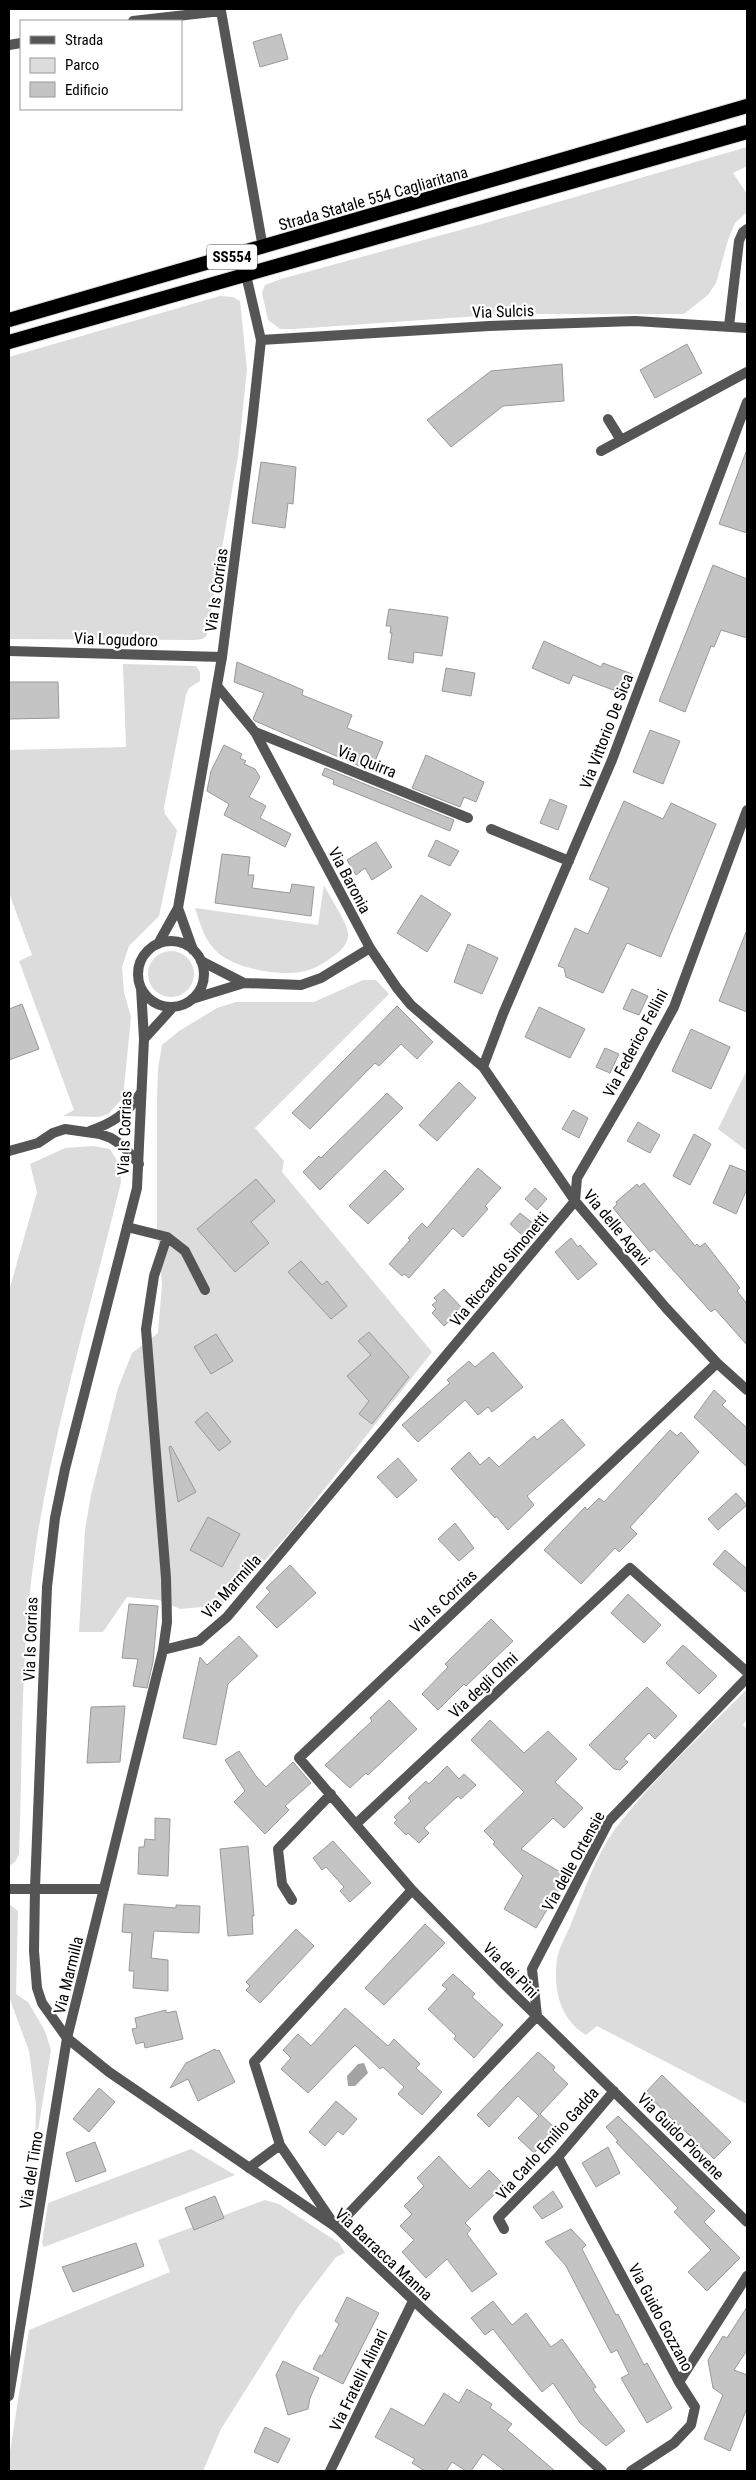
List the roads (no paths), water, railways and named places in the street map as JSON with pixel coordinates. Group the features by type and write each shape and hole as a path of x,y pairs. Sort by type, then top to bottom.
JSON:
{"highway":[{"name":"Strada Statale 554 Cagliaritana","path":"9,320 263,248 747,106"},
{"name":"SS554","path":"9,342 747,132"}],"street":[{"path":"142,20 221,11 263,248"},
{"path":"729,326 740,241 743,232 747,229"},
{"name":"Via Is Corrias","path":"158,944 178,908 222,657 243,502 260,340 246,274"},
{"name":"Via Sulcis","path":"260,340 489,326 635,321 747,328"},
{"path":"601,451 747,372"},
{"name":"Via Vittorio De Sica","path":"483,1067 503,1014 612,760 747,402"},
{"path":"608,419 621,440"},
{"name":"Via Logudoro","path":"9,650 222,657"},
{"name":"Via Baronia","path":"217,686 255,732 370,948 411,1006 483,1067"},
{"name":"Via Quirra","path":"255,732 468,818"},
{"name":"Via Federico Fellini","path":"575,1201 577,1178 674,1007 747,810"},
{"path":"491,829 569,861"},
{"name":"Via Is Corrias","path":"178,908 193,950"},
{"path":"173,1007 162,1006 152,1001 141,988 138,977 139,965 144,954 158,944 175,941 193,950 201,961 244,983"},
{"path":"144,1040 173,1007 192,999 244,983 301,985 321,978 370,948"},
{"path":"192,999 199,991 203,981 201,961"},
{"name":"Via Is Corrias","path":"79,2048 67,2038 42,2003 37,1988 34,1951 47,1587 55,1518 65,1469 137,1188 144,1040 141,988"},
{"name":"Via delle Agavi","path":"483,1067 575,1201 666,1308 717,1363 747,1390"},
{"path":"86,1132 106,1125 126,1113 140,1094"},
{"path":"9,1151 38,1143 59,1130 86,1132 111,1138 123,1146 139,1164"},
{"name":"Via Riccardo Simonetti","path":"445,1356 575,1201"},
{"path":"127,1226 167,1237 185,1251 205,1290"},
{"path":"164,1650 167,1622 166,1578 146,1329 154,1276 167,1237"},
{"name":"Via Marmilla","path":"67,2038 164,1650 199,1641 227,1617 445,1356"},
{"name":"Via Is Corrias","path":"331,1794 299,1758 717,1363"},
{"name":"Via degli Olmi","path":"356,1824 630,1568 747,1672"},
{"name":"Via delle Ortensie","path":"537,2016 532,1969 609,1821 747,1678"},
{"path":"292,1900 282,1884 278,1849 331,1794"},
{"name":"Via dei Pini","path":"331,1794 412,1890 537,2016 336,2227"},
{"path":"9,1889 104,1889"},
{"path":"336,2227 280,2145 254,2062 412,1890"},
{"name":"Via Carlo Emilio Gadda","path":"504,2228 498,2218 558,2157 614,2091 537,2016"},
{"name":"Via del Timo","path":"9,2396 67,2038"},
{"name":"Via Barracca Manna","path":"79,2048 109,2072 336,2227 414,2302 602,2471"},
{"name":"Via Guido Piovene","path":"614,2091 747,2222"},
{"path":"249,2168 280,2145"},
{"name":"Via Guido Gozzano","path":"558,2157 679,2382 695,2407 691,2425 674,2443 631,2471"},
{"path":"679,2382 747,2276"},
{"name":"Via Fratelli Alinari","path":"330,2471 414,2302"}]}
